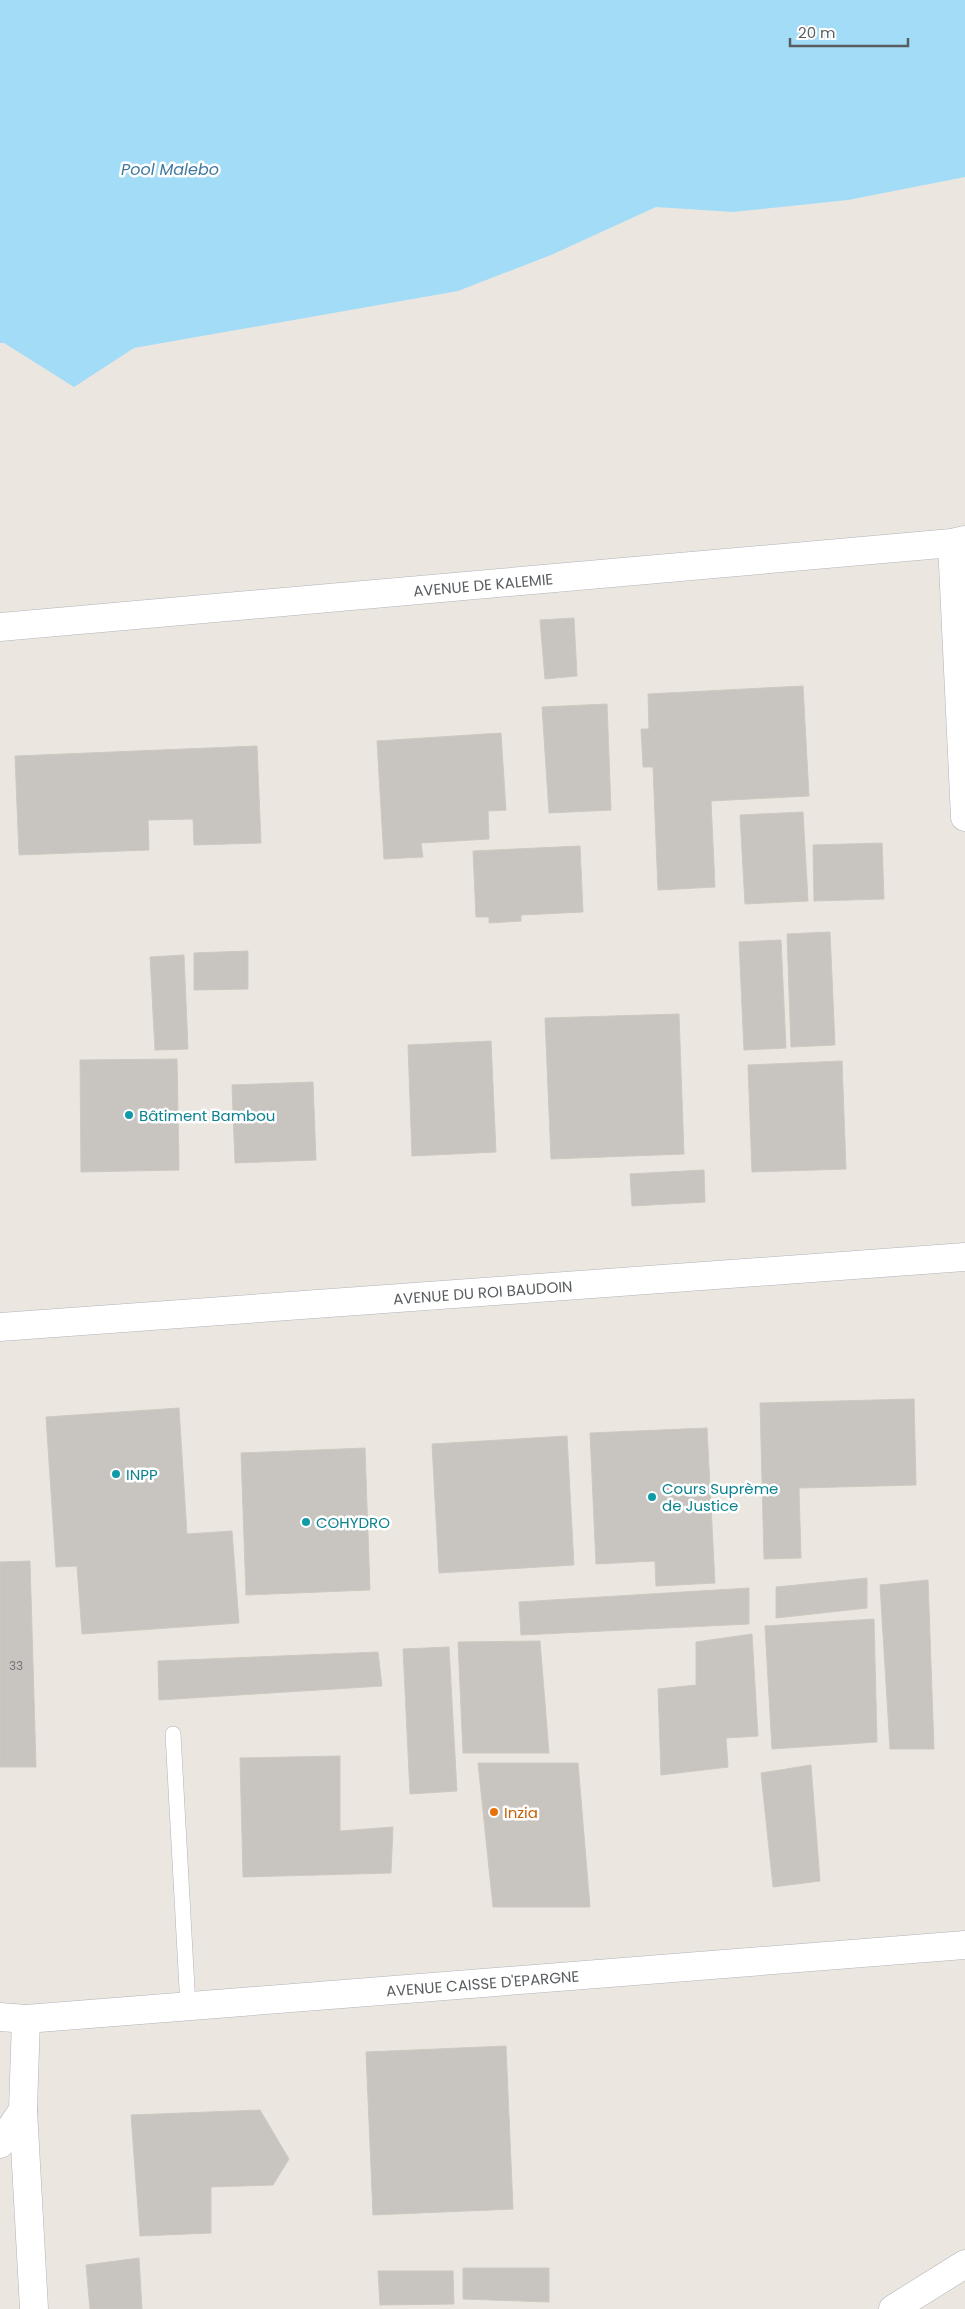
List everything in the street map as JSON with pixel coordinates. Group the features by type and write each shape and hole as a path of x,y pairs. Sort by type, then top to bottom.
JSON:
{"street":[{"name":"AVENUE DE KALEMIE","path":"0,627 959,541"},
{"path":"959,541 965,817"},
{"name":"AVENUE DU ROI BAUDOIN","path":"0,1327 965,1256"},
{"name":"AVENUE CAISSE D'EPARGNE","path":"13,2018 188,2007 965,1945"},
{"path":"13,2018 23,2110 34,2309"},
{"path":"0,2144 23,2110"},
{"path":"893,2309 965,2264"}],"lane":[{"path":"173,1734 188,2007"}],"water":[{"name":"Pool Malebo","path":"0,0 965,0 965,177 848,200 733,212 656,207 551,255 458,291 134,348 74,387 4,343 0,343"}],"building":[{"path":"574,618 577,676 545,679 540,620"},
{"path":"803,686 809,796 711,801 715,887 658,890 653,767 643,767 641,729 649,729 648,694"},
{"path":"607,704 611,810 549,813 542,707"},
{"path":"501,733 506,810 488,811 489,839 421,843 423,857 384,859 377,741"},
{"path":"257,746 261,843 194,845 193,819 148,820 149,850 19,855 15,756"},
{"path":"803,812 808,901 745,904 740,815"},
{"path":"882,843 884,899 814,901 813,845"},
{"path":"580,846 583,912 521,915 521,921 489,923 489,917 476,917 473,851"},
{"path":"830,932 835,1045 791,1047 787,934"},
{"path":"781,940 786,1048 744,1050 739,942"},
{"path":"248,951 248,989 194,990 194,953"},
{"path":"184,955 188,1049 155,1050 150,957"},
{"path":"679,1014 684,1154 551,1159 545,1018"},
{"path":"491,1041 496,1152 412,1156 408,1045"},
{"name":"Bâtiment Bambou","path":"177,1059 179,1170 81,1172 80,1060"},
{"path":"842,1061 846,1169 752,1172 748,1065"},
{"path":"313,1082 316,1160 235,1163 232,1085"},
{"path":"704,1170 705,1202 632,1206 630,1174"},
{"path":"914,1399 916,1485 799,1488 801,1558 764,1559 760,1403"},
{"name":"INPP","path":"179,1408 187,1534 232,1531 239,1623 82,1634 77,1566 56,1567 46,1417"},
{"name":"Cours Suprème de Justice","path":"707,1428 715,1583 656,1586 655,1561 596,1564 590,1433"},
{"path":"567,1436 574,1565 439,1573 432,1444"},
{"name":"COHYDRO","path":"365,1448 370,1590 246,1595 241,1453"},
{"path":"30,1561 36,1767 0,1767 0,1562"},
{"path":"867,1578 867,1608 776,1618 776,1587"},
{"path":"928,1580 934,1749 890,1749 880,1585"},
{"path":"749,1588 749,1624 521,1635 519,1602"},
{"path":"874,1619 877,1742 772,1749 765,1626"},
{"path":"752,1634 758,1736 726,1738 728,1767 661,1775 658,1689 696,1685 696,1642"},
{"path":"540,1641 549,1753 463,1753 458,1642"},
{"path":"449,1647 457,1791 410,1794 403,1649"},
{"path":"378,1652 382,1686 159,1700 158,1661"},
{"path":"340,1756 340,1831 393,1827 391,1873 243,1877 240,1758"},
{"path":"478,1763 578,1763 590,1907 493,1907"},
{"path":"811,1765 820,1881 773,1887 761,1773"},
{"path":"506,2046 513,2209 373,2215 366,2052"},
{"path":"260,2110 289,2159 273,2185 211,2187 211,2233 140,2236 131,2115"},
{"path":"139,2258 142,2309 90,2309 86,2265"},
{"path":"463,2268 549,2268 549,2302 463,2299"},
{"path":"378,2271 453,2271 454,2304 380,2305"}],"place":[{"name":"Bâtiment Bambou","path":"129,1115"},
{"name":"INPP","path":"116,1474"},
{"name":"Cours Suprème de Justice","path":"652,1497"},
{"name":"COHYDRO","path":"306,1522"},
{"name":"Inzia","path":"494,1812"}]}
